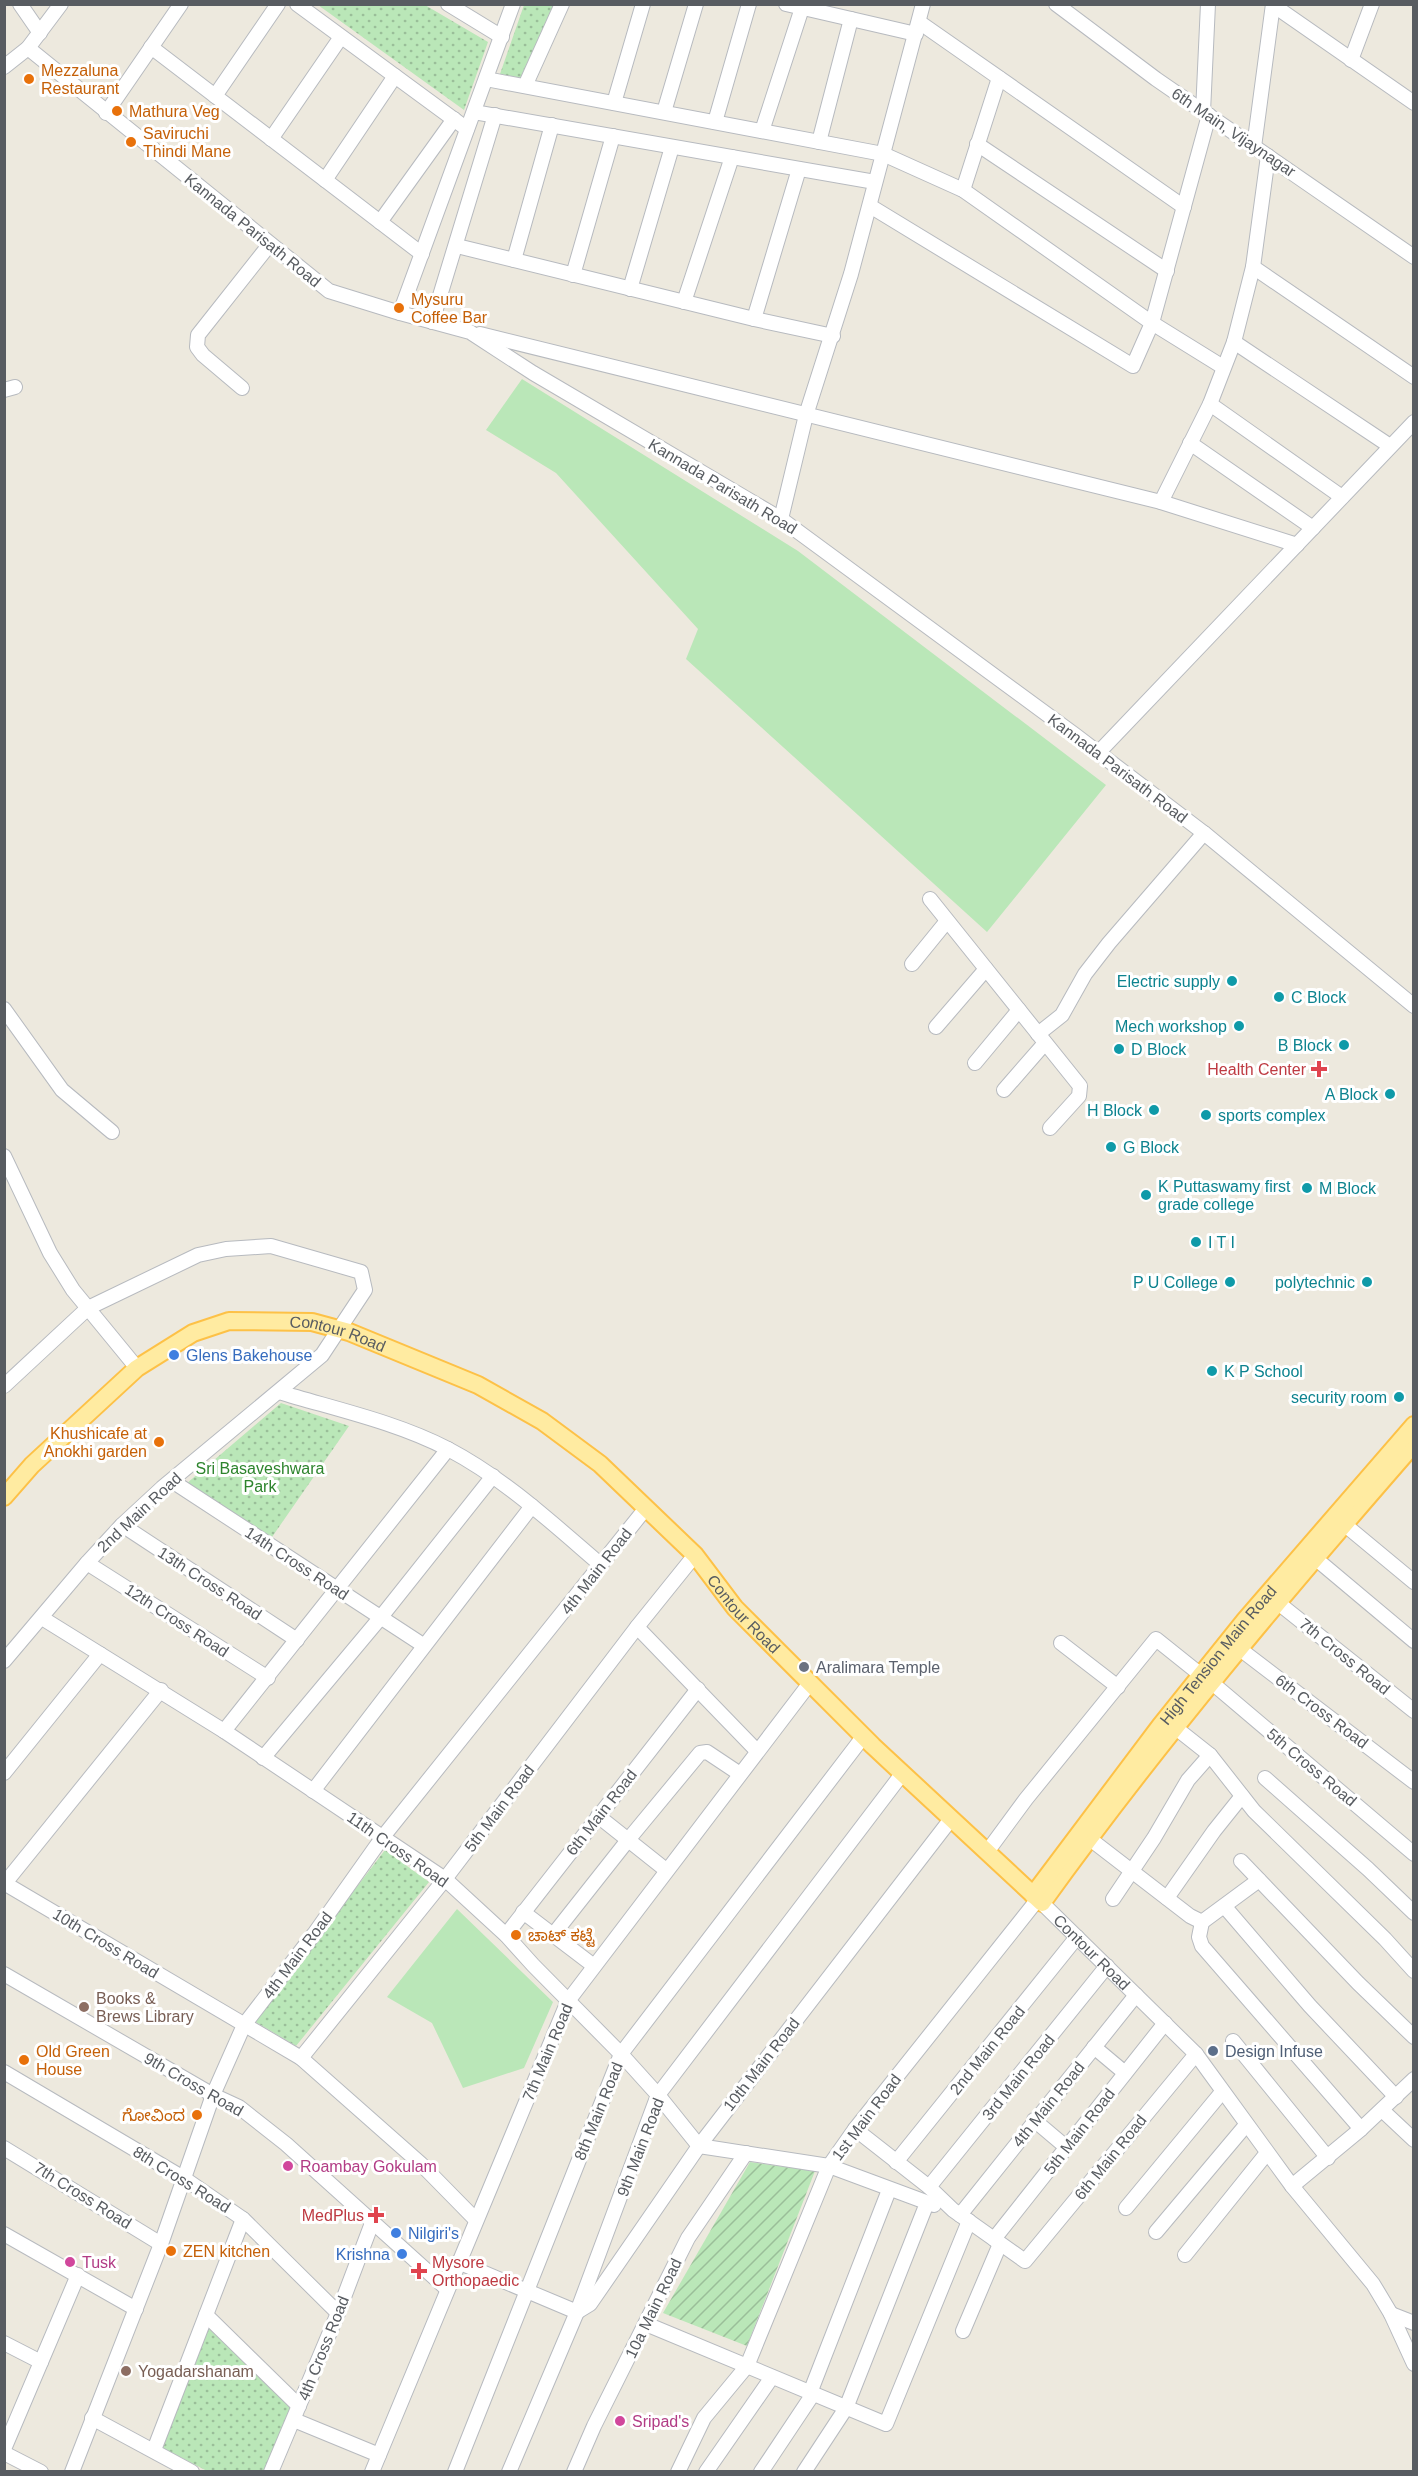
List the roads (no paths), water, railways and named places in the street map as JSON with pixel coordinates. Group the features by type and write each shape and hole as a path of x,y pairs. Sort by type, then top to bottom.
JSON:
{"main road":[{"name":"Contour Road","path":"4,1497 32,1465 137,1368 193,1333 229,1321 312,1322 341,1329 478,1385 542,1421 600,1464 695,1555 735,1608 863,1737 1038,1899"},
{"name":"High Tension Main Road","path":"1038,1899 1170,1723 1413,1425"},
{"path":"1234,1644 1277,1602 1413,1444"},
{"path":"1038,1899 1090,1839 1170,1723"}],"street":[{"path":"20,4 40,33"},
{"path":"4,67 28,48 61,4"},
{"path":"106,112 181,4"},
{"path":"215,96 278,4"},
{"path":"297,4 467,129"},
{"path":"448,4 502,36"},
{"path":"400,313 513,4"},
{"path":"525,86 562,4"},
{"path":"614,103 643,4"},
{"path":"664,112 696,4"},
{"path":"715,122 749,4"},
{"path":"786,4 851,19 917,28 999,78 1184,207"},
{"path":"781,519 806,415 833,336 923,4"},
{"name":"6th Main, Vijaynagar","path":"1056,4 1206,113 1413,257"},
{"path":"870,206 1133,366 1152,323 1184,207 1206,113 1208,4"},
{"path":"1351,60 1372,4"},
{"path":"1254,147 1273,5 1413,103"},
{"path":"762,131 802,8"},
{"path":"819,142 851,19"},
{"path":"271,138 341,37"},
{"path":"152,47 422,254"},
{"name":"Kannada Parisath Road","path":"28,48 329,291 470,332 533,373 781,519 1099,752 1204,833 1413,1006"},
{"path":"326,180 395,76"},
{"path":"963,190 999,78"},
{"path":"486,79 883,154 963,190 1152,323 1223,367"},
{"path":"474,112 876,182"},
{"path":"432,322 495,115"},
{"path":"380,222 454,119"},
{"path":"514,260 552,125"},
{"path":"573,275 613,136"},
{"path":"977,144 1167,271"},
{"path":"630,289 672,147"},
{"path":"1161,502 1210,404 1234,342 1252,267 1268,156"},
{"path":"684,302 732,157"},
{"path":"754,319 800,169"},
{"path":"242,388 202,355 197,347 198,335 270,244"},
{"path":"457,246 754,319 833,336"},
{"path":"1252,267 1413,377"},
{"path":"470,332 1161,502 1297,545"},
{"path":"1234,342 1390,446"},
{"path":"1210,404 1342,497"},
{"path":"1099,752 1413,422"},
{"path":"1190,443 1314,528"},
{"path":"1004,1090 1062,1015 1085,974 1097,958 1204,833"},
{"path":"930,899 1080,1086 1081,1092 1050,1128"},
{"path":"912,964 947,921"},
{"path":"936,1027 986,969"},
{"path":"4,1009 62,1090 112,1132"},
{"path":"975,1063 1019,1010"},
{"path":"4,1156 50,1252 73,1290 137,1368"},
{"name":"2nd Main Road","path":"4,1661 87,1563 122,1526 322,1355 365,1290 362,1272 271,1246 226,1249 198,1255 87,1308"},
{"path":"4,1386 87,1308"},
{"path":"279,1392 407,1431 448,1449 493,1476 601,1565"},
{"path":"224,1731 448,1449"},
{"path":"263,1758 381,1617 493,1476"},
{"name":"14th Cross Road","path":"172,1481 423,1645"},
{"path":"313,1791 532,1506"},
{"name":"4th Main Road","path":"72,2472 161,2244 213,2095 244,2025 314,1934 382,1838 646,1508"},
{"path":"1344,1524 1413,1582"},
{"name":"13th Cross Road","path":"122,1526 297,1640"},
{"name":"5th Main Road","path":"301,2058 445,1880 637,1627 695,1555"},
{"path":"1315,1558 1413,1641"},
{"name":"12th Cross Road","path":"87,1563 268,1678"},
{"name":"7th Cross Road","path":"1277,1602 1413,1711"},
{"name":"11th Cross Road","path":"42,1618 161,1690 445,1880 506,1935 621,2054 699,2146"},
{"path":"637,1627 758,1751"},
{"name":"5th Cross Road","path":"1118,1687 1156,1639 1206,1678 1413,1854"},
{"path":"987,1852 1026,1799 1118,1687 1060,1643"},
{"name":"6th Cross Road","path":"1234,1644 1413,1782"},
{"path":"4,1773 100,1654"},
{"name":"7th Main Road","path":"377,2466 475,2219 568,2001 810,1683"},
{"name":"6th Main Road","path":"506,1935 698,1689"},
{"path":"5,1883 161,1690"},
{"path":"1170,1723 1210,1755 1254,1811 1385,1939 1413,1971"},
{"name":"8th Main Road","path":"455,2472 621,2054 863,1737"},
{"path":"553,1935 628,1840 703,1751 740,1774"},
{"path":"1113,1899 1188,1780 1210,1755"},
{"name":"9th Main Road","path":"509,2472 577,2312 658,2095 902,1774"},
{"path":"1265,1778 1368,1869 1413,1913"},
{"path":"1167,1898 1214,1831 1242,1796"},
{"path":"598,1816 666,1870"},
{"name":"10th Main Road","path":"577,2312 590,2304 699,2146 951,1818"},
{"path":"1090,1839 1131,1872 1202,1922"},
{"path":"1241,1860 1413,2037"},
{"path":"1259,1880 1202,1922 1199,1937 1202,1946 1361,2129"},
{"name":"10th Cross Road","path":"5,1883 301,2058 421,2164 475,2219"},
{"name":"Contour Road","path":"1038,1899 1196,2054 1292,2186 1372,2284 1391,2314 1413,2364"},
{"name":"1st Main Road","path":"678,2472 704,2418 747,2366 829,2166 855,2129 1038,1899"},
{"path":"1225,1907 1311,2006 1396,2097"},
{"path":"523,1912 594,1966"},
{"name":"2nd Main Road","path":"896,2162 1077,1937"},
{"name":"3rd Main Road","path":"913,2198 1107,1966"},
{"name":"9th Cross Road","path":"4,1974 213,2095 239,2107 286,2144 447,2289"},
{"name":"4th Main Road","path":"846,2408 886,2424 961,2215 1034,2120 1136,1995"},
{"name":"5th Main Road","path":"963,2331 997,2241 1066,2147 1165,2023"},
{"path":"1233,2041 1328,2158"},
{"path":"1094,2047 1125,2073"},
{"name":"6th Main Road","path":"997,2241 1025,2261 1196,2054"},
{"name":"8th Cross Road","path":"4,2072 185,2179 243,2219 338,2313"},
{"path":"1292,2186 1361,2129 1413,2079"},
{"path":"1126,2208 1222,2092"},
{"path":"1382,2110 1413,2140"},
{"path":"1034,2120 1066,2147"},
{"path":"1156,2232 1246,2125"},
{"path":"855,2129 961,2215 997,2241"},
{"path":"699,2146 829,2166 961,2215"},
{"name":"7th Cross Road","path":"4,2148 161,2244"},
{"name":"10a Main Road","path":"574,2472 594,2426 688,2238 746,2153"},
{"path":"1185,2255 1267,2153"},
{"path":"760,2472 812,2394 889,2190"},
{"path":"804,2472 846,2408 927,2203"},
{"path":"154,2451 243,2219"},
{"name":"4th Cross Road","path":"272,2472 338,2313 372,2223"},
{"path":"4,2234 136,2309"},
{"path":"458,2262 577,2312"},
{"path":"41,2472 4,2451 78,2275"},
{"path":"1391,2314 1413,2323"},
{"path":"206,2315 299,2406"},
{"path":"646,2324 846,2408"},
{"path":"4,2343 40,2362"},
{"path":"706,2472 772,2377"},
{"path":"92,2418 192,2472"},
{"path":"294,2420 377,2466"},
{"path":"160,2472 166,2458"}],"place":[{"name":"Mezzaluna Restaurant","path":"29,79"},
{"name":"Mathura Veg","path":"117,111"},
{"name":"Saviruchi Thindi Mane","path":"131,142"},
{"name":"Mysuru Coffee Bar","path":"399,308"},
{"name":"Electric supply","path":"1232,981"},
{"name":"C Block","path":"1279,997"},
{"name":"Mech workshop","path":"1239,1026"},
{"name":"B Block","path":"1344,1045"},
{"name":"D Block","path":"1119,1049"},
{"name":"Health Center","path":"1319,1069"},
{"name":"A Block","path":"1390,1094"},
{"name":"H Block","path":"1154,1110"},
{"name":"sports complex","path":"1206,1115"},
{"name":"G Block","path":"1111,1147"},
{"name":"M Block","path":"1307,1188"},
{"name":"K Puttaswamy first grade college","path":"1146,1195"},
{"name":"I T I","path":"1196,1242"},
{"name":"P U College","path":"1230,1282"},
{"name":"polytechnic","path":"1367,1282"},
{"name":"Glens Bakehouse","path":"174,1355"},
{"name":"K P School","path":"1212,1371"},
{"name":"security room","path":"1399,1397"},
{"name":"Khushicafe at Anokhi garden","path":"159,1442"},
{"name":"Aralimara Temple","path":"804,1667"},
{"name":"ಚಾಟ್ ಕಟ್ಟೆ","path":"516,1935"},
{"name":"Books & Brews Library","path":"84,2007"},
{"name":"Design Infuse","path":"1213,2051"},
{"name":"Old Green House","path":"24,2060"},
{"name":"ಗೋವಿಂದ","path":"197,2115"},
{"name":"Roambay Gokulam","path":"288,2166"},
{"name":"MedPlus","path":"376,2215"},
{"name":"Nilgiri's","path":"396,2233"},
{"name":"ZEN kitchen","path":"171,2251"},
{"name":"Krishna","path":"402,2254"},
{"name":"Tusk","path":"70,2262"},
{"name":"Mysore Orthopaedic","path":"419,2271"},
{"name":"Yogadarshanam","path":"126,2371"},
{"name":"Sripad's","path":"620,2421"}],"park label":[{"name":"Sri Basaveshwara Park","path":"260,1477"}]}
